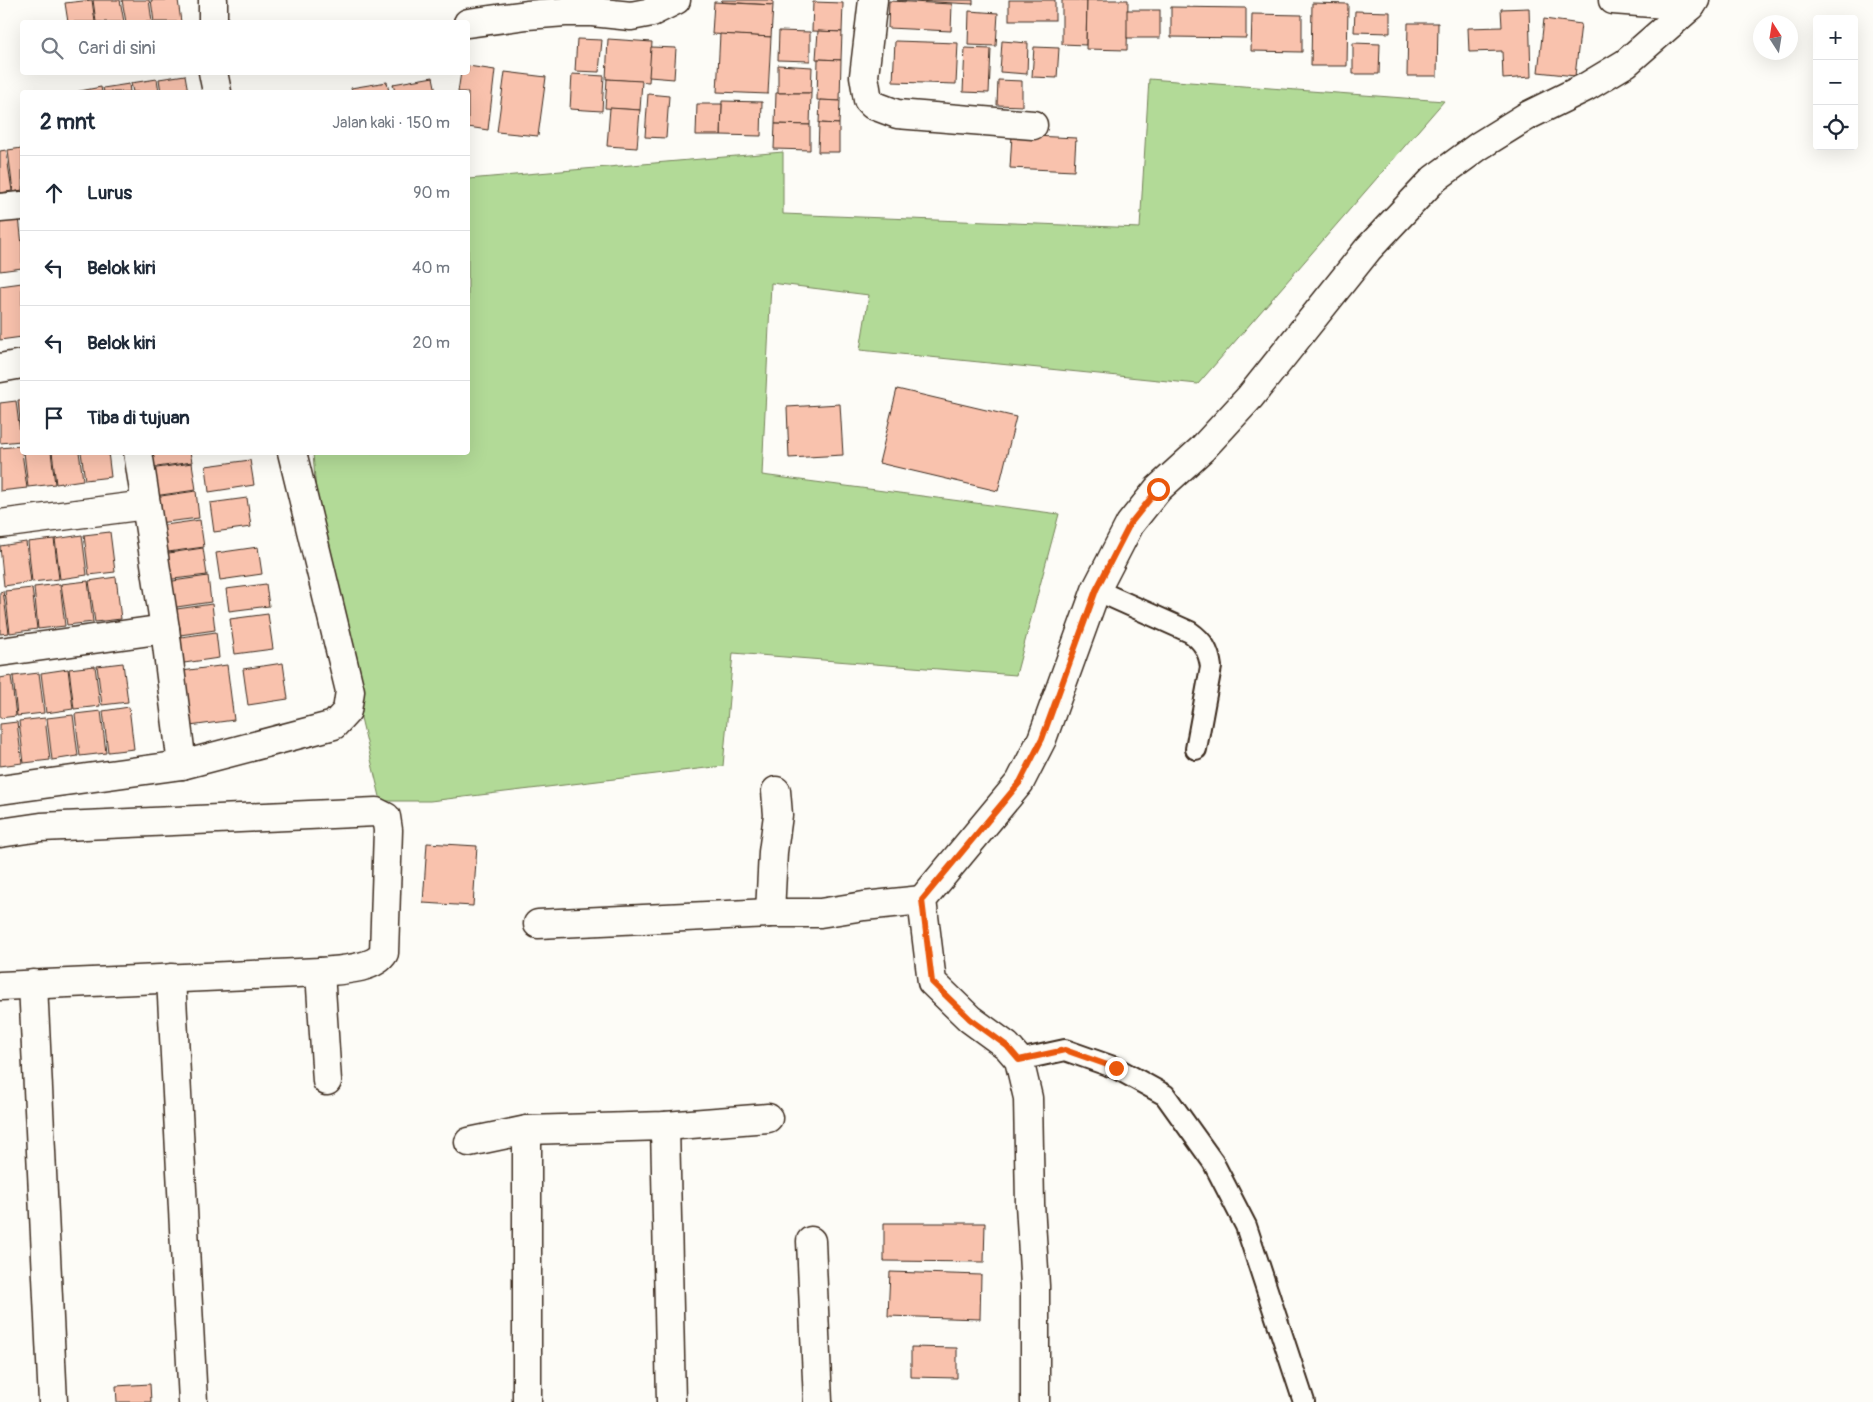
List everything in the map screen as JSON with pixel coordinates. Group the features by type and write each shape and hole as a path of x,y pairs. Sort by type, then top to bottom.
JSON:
{"street":[{"path":"213,0 213,20"},
{"path":"481,14 527,15 592,12 632,16 652,12 676,0"},
{"path":"873,0 864,76 868,100 873,105 897,114 1033,125"},
{"path":"1612,0 1693,3"},
{"path":"538,924 770,913 820,913 922,900 1020,782 1042,739 1096,590 1130,524 1158,489 1202,449 1250,397 1368,250 1434,179 1479,146 1529,115 1586,87 1626,62 1693,3"},
{"path":"214,75 217,90"},
{"path":"0,208 20,206"},
{"path":"0,368 20,364"},
{"path":"138,455 165,630 182,765"},
{"path":"0,790 182,765 334,725 348,711 350,691 293,455"},
{"path":"0,524 146,505"},
{"path":"0,652 165,630"},
{"path":"770,913 773,852 778,815 776,791"},
{"path":"0,833 41,827 376,812 386,817 388,830 384,953 381,958 364,966 320,972 0,986"},
{"path":"922,900 932,982 970,1019 1007,1046 1019,1060 1028,1098 1030,1204 1036,1286 1035,1402"},
{"path":"320,972 327,1081"},
{"path":"171,978 193,1402"},
{"path":"33,984 53,1402"},
{"path":"469,1142 527,1130 665,1126 768,1118"},
{"path":"665,1126 671,1402"},
{"path":"527,1130 527,1402"},
{"path":"811,1241 818,1402"}],"lane":[{"path":"1096,590 1190,632 1201,640 1209,655 1211,667 1196,749"},
{"path":"1019,1060 1065,1050 1116,1068 1165,1095 1213,1162 1246,1226 1304,1402"}],"green space":[{"path":"1149,79 1444,101 1198,384 860,350 869,295 771,283 762,475 1059,514 1016,675 733,653 723,766 430,801 381,801 320,547 313,455 470,455 470,179 783,152 783,214 1140,228"}],"building":[{"path":"92,0 95,20 68,20 65,3"},
{"path":"93,0 120,0 124,20 96,20"},
{"path":"122,0 149,0 152,20 126,20"},
{"path":"151,0 178,0 181,20 154,20"},
{"path":"722,0 773,0 773,5 721,2"},
{"path":"897,0 973,0 973,4"},
{"path":"1009,0 1055,0 1055,20 1009,20"},
{"path":"1062,0 1087,0 1086,45 1062,44"},
{"path":"1087,0 1128,0 1127,50 1086,49"},
{"path":"889,1 952,4 951,31 888,28"},
{"path":"714,2 773,5 771,37 712,34"},
{"path":"813,2 843,3 842,32 812,31"},
{"path":"1312,3 1348,4 1347,66 1311,66"},
{"path":"1171,7 1246,8 1246,38 1171,37"},
{"path":"1529,8 1531,77 1503,79 1502,51 1469,52 1468,28 1502,27 1501,9"},
{"path":"1127,10 1160,10 1160,38 1127,38"},
{"path":"969,11 998,13 996,46 968,45"},
{"path":"1355,11 1390,12 1390,33 1354,32"},
{"path":"1252,14 1302,15 1302,52 1251,51"},
{"path":"1544,19 1581,24 1575,76 1538,72"},
{"path":"1408,23 1438,23 1437,76 1407,76"},
{"path":"779,31 810,32 810,61 778,60"},
{"path":"818,31 842,32 841,60 816,59"},
{"path":"720,34 771,37 768,94 717,92"},
{"path":"577,39 602,40 599,72 575,71"},
{"path":"608,39 652,42 649,82 606,79"},
{"path":"895,41 958,43 956,84 893,82"},
{"path":"1002,41 1028,43 1027,74 1000,72"},
{"path":"1353,43 1380,44 1379,74 1353,74"},
{"path":"651,47 676,48 674,79 649,77"},
{"path":"1034,47 1059,48 1057,78 1032,77"},
{"path":"965,48 991,49 989,93 963,92"},
{"path":"818,59 841,60 840,101 817,100"},
{"path":"778,65 812,67 811,93 778,93"},
{"path":"470,66 495,70 488,130 470,127 470,90 458,90 461,75 470,75"},
{"path":"505,72 546,77 538,136 497,132"},
{"path":"572,74 604,76 602,111 570,109"},
{"path":"185,75 188,90 161,90 159,79"},
{"path":"433,77 436,90 394,90 393,84"},
{"path":"157,79 159,90 133,90 131,83"},
{"path":"607,79 642,81 640,110 605,108"},
{"path":"998,80 1022,81 1022,106 997,105"},
{"path":"387,82 389,90 352,90 351,88"},
{"path":"129,84 130,90 104,90 103,88"},
{"path":"101,87 102,90 85,90"},
{"path":"776,93 811,93 810,125 775,124"},
{"path":"648,94 669,96 666,138 645,137"},
{"path":"820,100 840,101 839,124 819,123"},
{"path":"722,101 762,102 761,136 721,135"},
{"path":"697,104 722,104 721,135 696,135"},
{"path":"610,108 640,110 637,148 607,146"},
{"path":"819,123 839,124 839,152 818,152"},
{"path":"775,124 810,125 810,150 774,149"},
{"path":"1012,135 1076,138 1074,171 1010,168"},
{"path":"20,148 20,190 13,192 8,150"},
{"path":"6,150 12,191 0,193 0,151"},
{"path":"19,217 20,268 0,271 0,219"},
{"path":"20,283 20,337 0,340 0,286"},
{"path":"897,389 1016,417 998,491 879,463"},
{"path":"18,400 20,400 20,420"},
{"path":"16,401 20,441 0,443 0,403"},
{"path":"840,404 843,455 789,458 787,407"},
{"path":"20,446 27,488 0,491 0,448"},
{"path":"24,455 51,455 55,484 28,487"},
{"path":"52,455 79,455 83,480 56,484"},
{"path":"81,455 108,455 111,477 85,480"},
{"path":"148,455 191,455 192,462 150,468"},
{"path":"250,460 254,485 209,492 206,466"},
{"path":"192,463 196,490 154,496 150,469"},
{"path":"196,491 199,518 158,523 154,497"},
{"path":"247,498 251,527 214,532 210,503"},
{"path":"200,520 204,547 161,553 158,526"},
{"path":"110,532 115,572 89,575 84,535"},
{"path":"82,535 87,575 60,579 55,539"},
{"path":"54,539 59,579 32,582 28,542"},
{"path":"26,542 31,582 4,586 0,546"},
{"path":"258,547 262,574 220,580 216,553"},
{"path":"203,548 207,575 165,580 162,554"},
{"path":"208,576 211,602 170,608 166,582"},
{"path":"116,577 121,619 95,622 89,581"},
{"path":"88,581 93,622 67,625 61,584"},
{"path":"60,584 65,626 38,629 34,587"},
{"path":"266,584 269,606 229,611 226,589"},
{"path":"32,588 37,629 10,633 5,591"},
{"path":"3,591 9,633 0,634 0,592"},
{"path":"212,604 215,630 173,636 170,610"},
{"path":"268,614 273,649 235,654 230,619"},
{"path":"216,632 219,658 177,664 174,638"},
{"path":"123,663 128,702 102,705 97,666"},
{"path":"283,663 288,699 248,705 243,669"},
{"path":"227,665 234,720 190,726 182,671"},
{"path":"95,666 100,706 74,709 69,669"},
{"path":"68,669 73,709 46,713 41,673"},
{"path":"39,673 44,713 17,716 13,676"},
{"path":"11,676 16,716 0,718 0,678"},
{"path":"129,707 134,749 108,752 103,711"},
{"path":"101,711 106,753 80,756 75,714"},
{"path":"73,715 78,756 52,760 47,718"},
{"path":"45,718 50,760 24,763 19,721"},
{"path":"17,722 22,763 0,766 0,724"},
{"path":"427,843 477,846 473,906 423,903"},
{"path":"884,1223 985,1223 984,1262 884,1261"},
{"path":"890,1272 981,1275 980,1319 888,1316"},
{"path":"911,1347 957,1348 957,1378 911,1377"},
{"path":"150,1384 151,1402 117,1402 116,1386"}],"route":[{"path":"1116,1068 1065,1050 1019,1060 1007,1046 970,1019 932,982 922,900 1020,782 1042,739 1096,590 1130,524 1158,489"}]}
